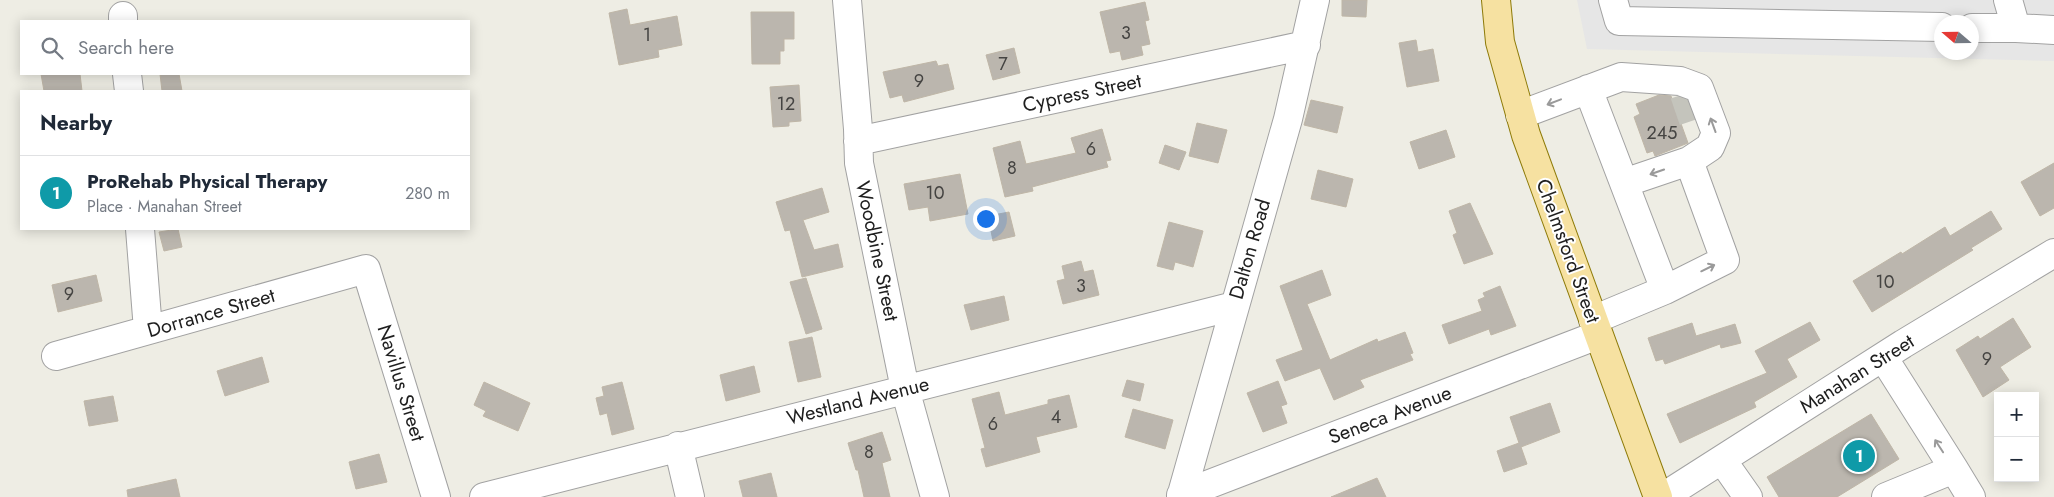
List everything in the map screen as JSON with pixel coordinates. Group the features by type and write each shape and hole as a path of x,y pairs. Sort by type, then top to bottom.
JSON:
{"main road":[{"name":"Chelmsford Street","path":"1496,0 1500,42 1520,115 1658,497"}],"street":[{"name":"Woodbine Street","path":"847,0 858,163 905,389 935,497"},
{"name":"Dalton Road","path":"1181,496 1288,119 1315,0"},
{"path":"1613,0 1619,21 1934,27"},
{"path":"2008,0 2016,28"},
{"path":"1979,28 2054,30"},
{"name":"Cypress Street","path":"858,141 1306,45"},
{"path":"127,75 129,90"},
{"path":"1520,115 1620,77 1699,88 1716,133 1710,147 1696,148 1624,183"},
{"path":"1588,89 1665,290"},
{"name":"Seneca Avenue","path":"1181,496 1596,327 1725,260 1696,148"},
{"path":"140,230 148,330"},
{"name":"Manahan Street","path":"1663,497 1883,357 2054,253"},
{"name":"Dorrance Street","path":"56,356 366,270"},
{"name":"Navillus Street","path":"366,270 436,497"},
{"name":"Westland Avenue","path":"484,497 678,446 1234,306"},
{"path":"1883,357 1971,497"},
{"path":"678,446 690,497"},
{"path":"1722,460 1748,497"},
{"path":"1886,497 1954,470"}],"shaded area":[{"path":"1577,0 2054,0 2054,61 1979,59 1979,15 1934,15 1934,58 1587,49"}],"building":[{"path":"1342,0 1367,0 1366,17 1342,16"},
{"path":"1145,2 1149,20 1145,21 1150,44 1141,46 1143,55 1122,60 1120,51 1110,53 1100,12"},
{"path":"627,9 630,25 677,16 682,45 658,50 659,57 619,65 609,13"},
{"path":"751,12 794,12 794,39 784,39 784,51 780,51 780,64 752,64"},
{"path":"1416,40 1418,52 1433,49 1439,81 1407,87 1399,43"},
{"path":"1014,48 1020,73 993,80 986,55"},
{"path":"936,61 938,66 948,64 954,89 904,102 902,95 890,98 883,72"},
{"path":"41,75 80,75 82,90 44,90"},
{"path":"160,75 179,75 182,90 162,90"},
{"path":"799,85 801,121 789,122 789,126 773,127 770,87"},
{"path":"1659,95 1671,96 1688,143 1655,156 1653,151 1647,153 1634,117 1640,114 1636,104"},
{"path":"1311,100 1343,107 1337,133 1304,125"},
{"path":"1197,123 1227,130 1218,163 1189,156"},
{"path":"1102,129 1111,160 1106,161 1108,167 1032,187 1033,191 1005,197 993,148 1020,141 1026,164 1076,153 1071,138"},
{"path":"1446,130 1455,157 1419,169 1410,142"},
{"path":"1165,145 1186,152 1179,170 1159,163"},
{"path":"2054,163 2054,208 2040,216 2021,182"},
{"path":"1318,170 1353,179 1346,207 1311,199"},
{"path":"960,174 968,214 930,221 928,207 909,210 904,184"},
{"path":"822,188 829,212 803,220 814,250 838,244 843,267 802,277 790,230 785,231 776,202"},
{"path":"1470,203 1493,254 1464,264 1453,235 1457,233 1449,211"},
{"path":"1991,211 2002,229 1971,248 1973,250 1872,312 1853,281 1901,252 1902,254 1945,227 1950,236"},
{"path":"1009,212 1015,236 993,241 988,216"},
{"path":"1169,222 1203,231 1193,267 1175,262 1173,270 1157,266"},
{"path":"178,230 182,247 164,251 159,232"},
{"path":"1081,261 1084,272 1093,270 1099,295 1063,304 1057,281 1065,279 1062,266"},
{"path":"1322,270 1331,295 1307,304 1330,360 1377,339 1378,342 1405,332 1413,353 1410,354 1413,360 1360,380 1364,387 1334,400 1320,368 1285,381 1276,360 1303,350 1280,286"},
{"path":"96,275 102,301 58,312 52,285"},
{"path":"806,278 822,329 806,334 790,282"},
{"path":"1500,286 1516,326 1491,335 1489,329 1449,344 1442,325 1482,311 1478,300 1485,297 1483,293"},
{"path":"1004,296 1009,320 971,330 964,305"},
{"path":"2013,318 2031,347 2000,367 2009,380 1983,397 1956,350 1978,336 1980,339"},
{"path":"1810,322 1820,340 1787,359 1797,377 1754,402 1756,407 1680,443 1667,414 1767,373 1755,351"},
{"path":"1692,323 1696,336 1735,324 1741,343 1721,348 1720,344 1665,364 1663,359 1656,361 1648,338"},
{"path":"812,337 821,377 798,382 789,342"},
{"path":"262,357 269,382 225,396 217,371"},
{"path":"754,366 760,392 726,401 720,375"},
{"path":"1127,380 1144,384 1140,401 1122,396"},
{"path":"1278,381 1287,404 1281,406 1287,423 1263,432 1247,393"},
{"path":"484,382 530,403 518,431 483,416 486,411 474,405"},
{"path":"622,382 634,429 612,435 607,413 600,415 596,398 604,396 602,387"},
{"path":"999,392 1005,415 1048,404 1048,400 1069,395 1077,427 1036,437 1040,452 986,467 981,449 985,448 972,399"},
{"path":"113,396 118,421 89,426 84,401"},
{"path":"1550,403 1560,432 1521,447 1527,464 1504,472 1497,451 1519,443 1510,417"},
{"path":"1133,409 1173,420 1165,449 1125,437"},
{"path":"1871,414 1899,459 1837,497 1779,497 1767,477"},
{"path":"882,432 891,460 882,463 890,497 864,497 858,470 856,470 848,443"},
{"path":"379,454 387,482 356,489 349,462"},
{"path":"771,473 777,497 743,497 739,481"},
{"path":"1377,478 1386,497 1331,497"},
{"path":"176,479 180,497 128,497 127,490"}],"tunnel":[{"path":"1684,94 1697,132"}],"place":[{"name":"ProRehab Physical Therapy","path":"1859,456"}]}
